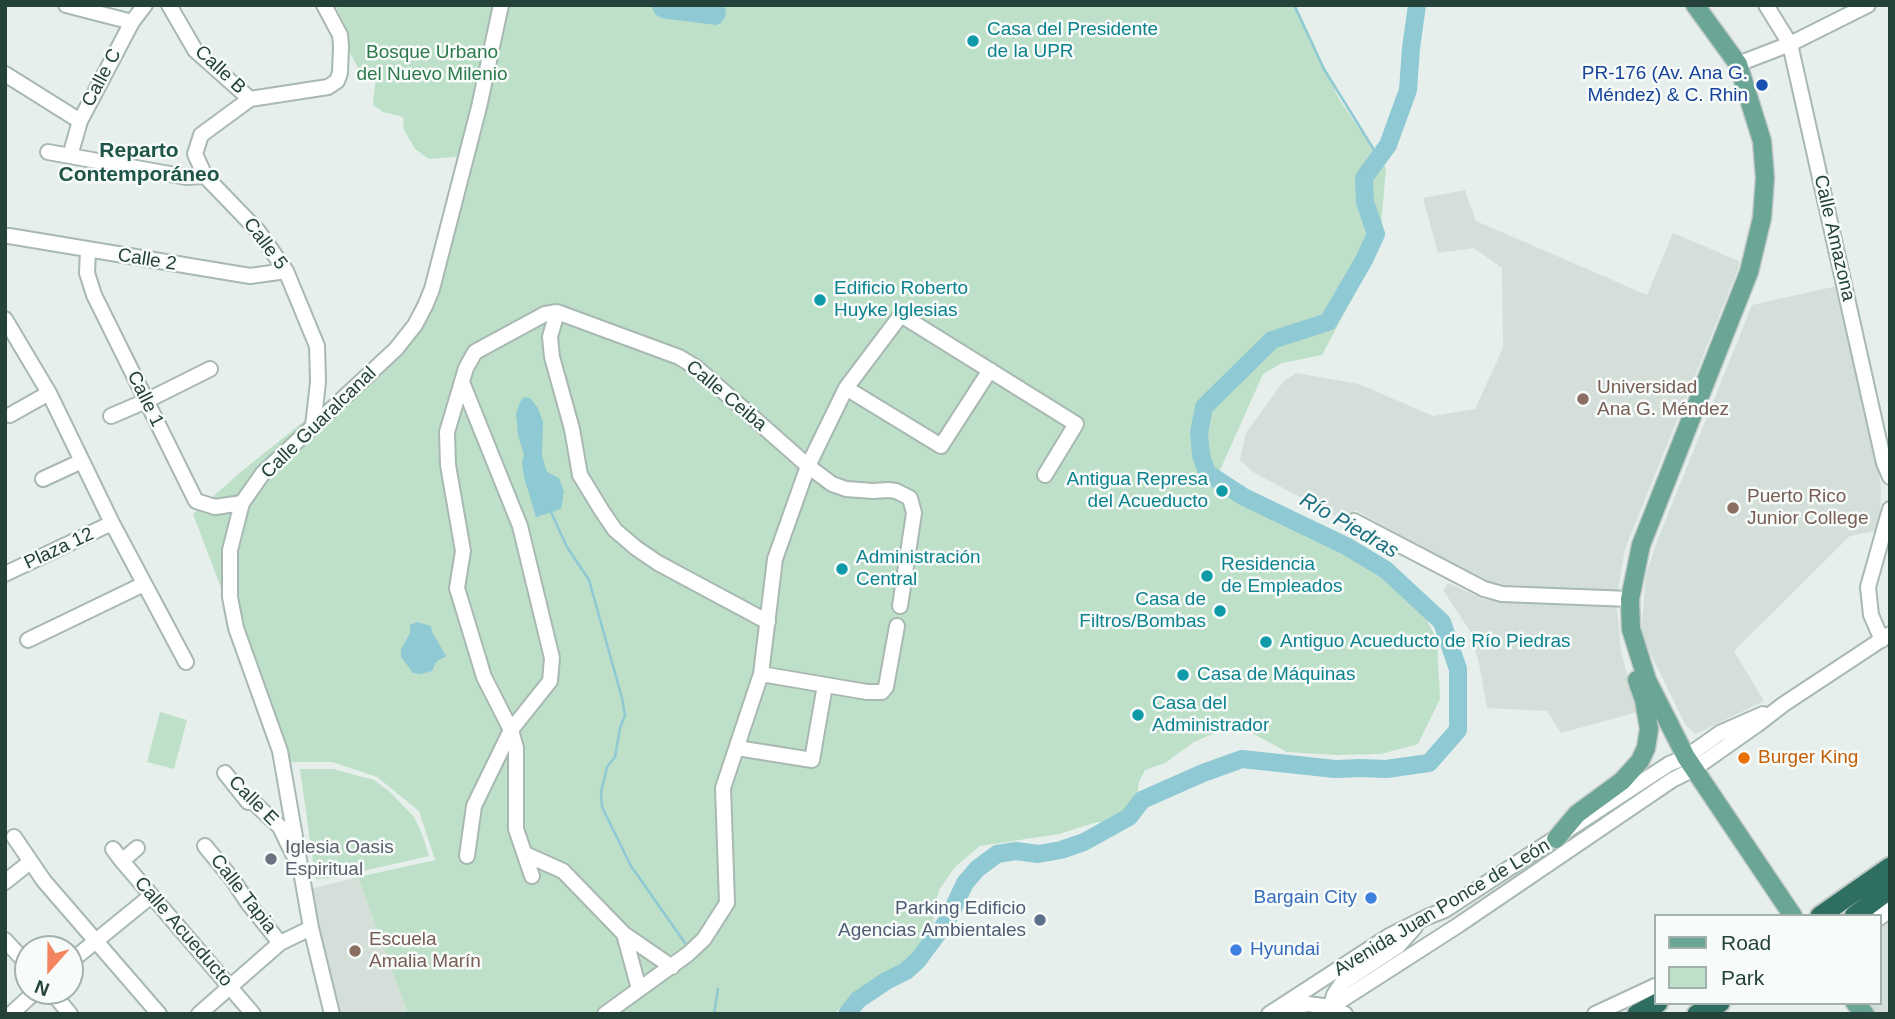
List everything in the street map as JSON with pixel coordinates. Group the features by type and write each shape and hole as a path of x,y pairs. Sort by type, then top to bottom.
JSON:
{"highway":[{"path":"1823,914 1890,867"},
{"path":"1857,914 1890,889"},
{"path":"1637,1014 1654,1005"},
{"path":"1697,1014 1716,1005"}],"main road":[{"path":"1556,839 1577,814 1622,780 1640,761 1646,748 1648,718 1628,645 1631,629 1630,599 1640,545 1749,272 1762,218 1765,178 1762,141 1738,64 1695,5"},
{"path":"1631,629 1647,680 1690,763 1792,914"}],"street":[{"path":"66,5 132,22"},
{"name":"Calle C","path":"70,156 80,121 132,22 145,5"},
{"name":"Calle B","path":"169,5 195,50 250,99"},
{"path":"48,152 186,177 205,176 195,154 201,135 250,99 328,87 337,82 341,59 340,35 324,5"},
{"name":"Calle Guaralcanal","path":"332,1014 311,928 280,751 236,628 230,597 230,550 242,503 263,473 396,349 415,325 425,306 432,289 476,120 501,5"},
{"name":"Calle Amazona","path":"1766,5 1790,44 1884,463 1890,477"},
{"path":"1738,64 1790,44 1868,5"},
{"path":"5,74 80,121"},
{"name":"Calle 5","path":"205,176 258,231 286,271 317,346 318,382 313,426"},
{"name":"Calle 2","path":"9,236 250,276 286,271"},
{"name":"Calle 1","path":"88,250 87,273 94,295 196,501 215,507 242,503"},
{"path":"532,876 516,829 516,748 511,730 484,677 457,588 463,551 448,466 447,432 466,368 475,352 545,314 557,312 550,337 552,357 572,429 580,475 602,511 615,530 636,548 768,622"},
{"name":"Calle Ceiba","path":"557,312 679,358 697,368 808,466 838,487 897,491 910,498 914,513 900,606"},
{"path":"605,1014 672,967 704,939 727,903 723,788 761,674 775,559 808,466 846,388 901,315 1076,424 1045,475"},
{"path":"8,330 49,393 112,523 186,662"},
{"path":"111,416 210,369"},
{"path":"846,388 941,446 990,370"},
{"path":"462,382 520,526 552,658 550,681 511,730 474,806 467,856"},
{"path":"10,415 49,393"},
{"path":"43,479 82,461"},
{"path":"1886,637 1871,615 1868,587 1890,509"},
{"path":"1354,521 1470,582 1502,594 1630,599"},
{"name":"Plaza 12","path":"5,574 112,523"},
{"path":"28,640 144,584"},
{"path":"761,674 867,692 882,692 886,687 897,626"},
{"name":"Avenida Juan Ponce de León","path":"1327,1012 1672,780 1720,733 1778,708 1886,637"},
{"path":"737,748 812,760 825,685"},
{"name":"Avenida Juan Ponce de León","path":"1269,1014 1389,936 1446,910 1669,764 1690,763"},
{"name":"Calle E","path":"225,773 248,802 252,801 279,827 300,867"},
{"path":"14,837 61,901 159,1014"},
{"name":"Calle Tapia","path":"205,846 280,943"},
{"name":"Calle Acueducto","path":"137,848 117,855 253,1014"},
{"path":"525,854 563,871 624,934 672,967"},
{"path":"5,882 30,862"},
{"path":"84,950 152,896"},
{"path":"1327,1012 1337,988 1342,983 1397,947 1421,920"},
{"path":"199,1014 280,943 311,928"},
{"path":"624,934 639,989"},
{"path":"1595,1014 1654,986"},
{"path":"1286,1014 1308,1004 1327,1012 1345,1014"}],"shaded area":[{"name":"Universidad Ana G. Méndez","path":"1465,190 1476,221 1647,295 1673,233 1739,261 1625,549 1618,590 1504,587 1472,574 1356,510 1348,523 1253,472 1240,460 1246,433 1283,382 1296,373 1359,384 1433,416 1475,409 1503,348 1502,268 1474,248 1438,253 1423,198"},
{"name":"Universidad Ana G. Méndez","path":"1837,286 1878,465 1880,511 1875,531 1850,536 1734,651 1764,701 1696,734 1686,726 1641,634 1646,574 1752,305"},
{"path":"1448,583 1485,600 1617,607 1621,652 1638,712 1561,733 1547,711 1487,708 1470,631 1443,590"},
{"name":"Escuela Amalia Marín","path":"358,877 408,1014 339,1014 310,889"},
{"path":"1890,910 1890,1014 1865,1014 1857,1005 1881,1005 1881,917"}],"green space":[{"name":"Bosque Urbano del Nuevo Milenio","path":"335,5 1296,5 1339,99 1386,168 1379,249 1322,355 1282,363 1263,374 1217,477 1226,484 1350,545 1407,585 1437,639 1440,699 1418,744 1381,754 1287,752 1252,733 1231,726 1194,742 1165,763 1145,770 1139,782 1133,822 1097,822 1059,834 980,846 955,867 939,890 933,926 915,951 899,966 856,993 834,1014 408,1014 358,877 435,860 419,811 377,777 332,762 287,762 193,514 243,470 399,345 431,309 447,259 471,149 455,157 429,159 415,149 404,130 403,117 383,112 373,105 376,74 358,68 350,53 346,27"},
{"path":"160,712 187,720 174,769 147,762"},
{"path":"300,769 333,769 374,780 414,817 429,856 317,879"}],"water":[{"path":"651,5 723,5 726,9 725,17 716,25 661,18 655,14"},
{"path":"524,397 530,398 538,408 543,422 542,455 545,466 547,472 559,478 564,492 561,509 536,517 524,477 524,455 518,435 516,414"},
{"path":"417,622 431,626 446,656 436,662 432,671 421,674 413,673 401,657 401,649 410,633 410,625"}],"waterway":[{"path":"1294,5 1324,69 1379,158"},
{"name":"Río Piedras","path":"847,1014 858,1000 906,971 918,960 947,921 965,883 977,869 997,854 1016,851 1038,854 1084,842 1129,817 1142,800 1242,759 1335,769 1386,769 1429,763 1458,730 1458,669 1442,622 1386,570 1346,546 1244,497 1207,473 1201,455 1199,433 1204,407 1272,340 1328,322 1364,260 1376,234 1365,202 1364,178 1388,145 1408,90 1417,5"},
{"path":"551,512 567,547 589,580 625,715 615,757 607,767 601,792 602,807 631,866 685,943"},
{"path":"714,1014 718,989"}],"place":[{"name":"Casa del Presidente de la UPR","path":"973,41"},
{"name":"PR-176 (Av. Ana G. Méndez) & C. Rhin","path":"1762,85"},
{"name":"Edificio Roberto Huyke Iglesias","path":"820,300"},
{"name":"Universidad Ana G. Méndez","path":"1583,399"},
{"name":"Antigua Represa del Acueducto","path":"1222,491"},
{"name":"Puerto Rico Junior College","path":"1733,508"},
{"name":"Administración Central","path":"842,569"},
{"name":"Residencia de Empleados","path":"1207,576"},
{"name":"Casa de Filtros/Bombas","path":"1220,611"},
{"name":"Antiguo Acueducto de Río Piedras","path":"1266,642"},
{"name":"Casa de Máquinas","path":"1183,675"},
{"name":"Casa del Administrador","path":"1138,715"},
{"name":"Burger King","path":"1744,758"},
{"name":"Iglesia Oasis Espiritual","path":"271,859"},
{"name":"Bargain City","path":"1371,898"},
{"name":"Parking Edificio Agencias Ambientales","path":"1040,920"},
{"name":"Hyundai","path":"1236,950"},
{"name":"Escuela Amalia Marín","path":"355,951"}],"district":[{"name":"Reparto Contemporáneo","path":"139,163"}]}
